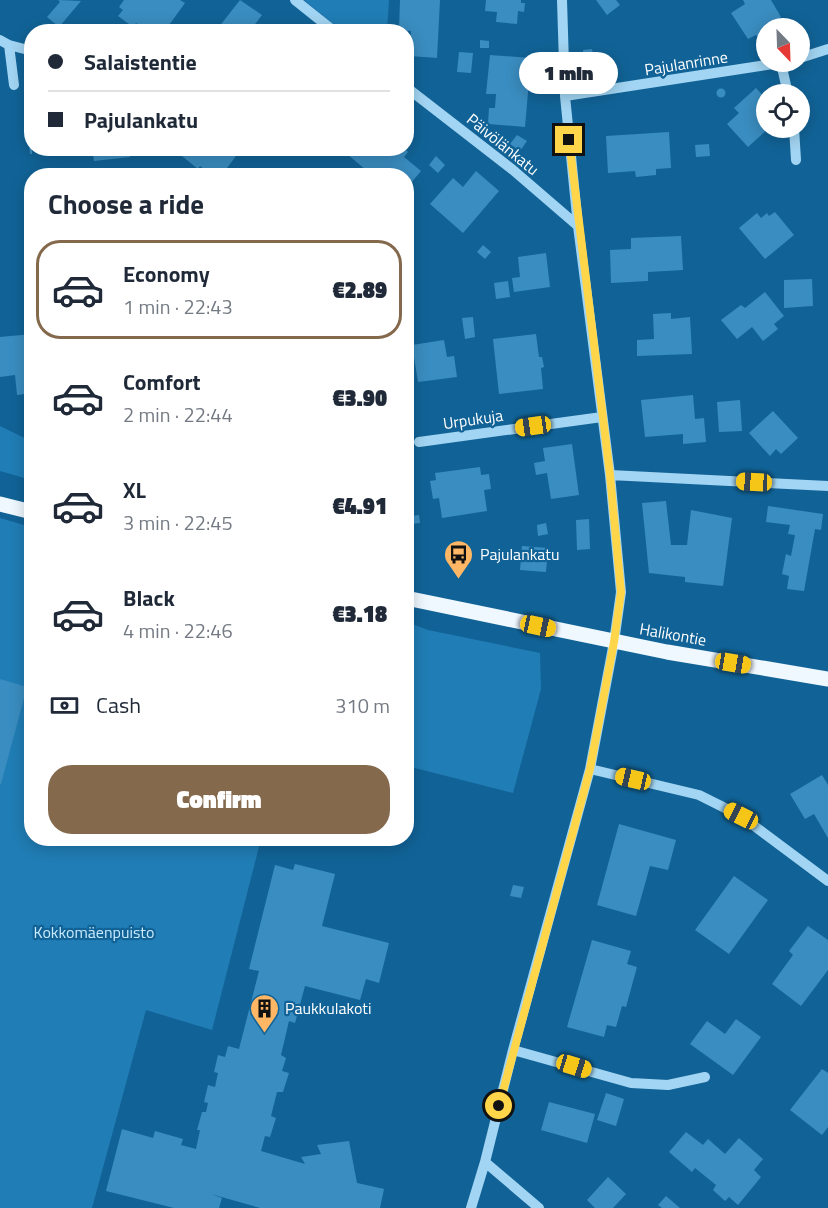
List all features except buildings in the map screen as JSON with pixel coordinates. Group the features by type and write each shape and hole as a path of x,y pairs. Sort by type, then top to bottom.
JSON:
{"main road":[{"path":"0,504 24,510"},
{"name":"Halikontie","path":"414,600 614,642 828,679"}],"street":[{"path":"295,0 325,24"},
{"path":"471,1208 590,769 621,592 610,475 565,96 562,0"},
{"path":"14,85 4,43 24,49"},
{"path":"810,54 828,49"},
{"name":"Pajulanrinne","path":"565,96 756,66"},
{"name":"Päivölänkatu","path":"414,93 513,170 579,226"},
{"path":"795,138 796,160"},
{"name":"Urpukuja","path":"418,442 602,417"},
{"path":"610,475 828,486"},
{"path":"590,769 699,795 741,816 828,881"},
{"path":"513,1050 631,1083 668,1085 705,1077"},
{"path":"485,1162 539,1208"}],"green space":[{"path":"304,0 389,0 387,24 333,24"},
{"path":"0,426 24,438 24,478 0,471"},
{"name":"Kokkomäenpuisto","path":"0,518 24,525 24,846 259,846 212,1030 146,1010 92,1208 0,1208"},
{"path":"414,625 428,630 540,653 541,689 513,793 414,768"}],"place":[{"name":"Pajulankatu","path":"459,580"},
{"name":"Paukkulakoti","path":"264,1034"}],"route":[{"path":"499,1106 590,769 621,592 610,475 569,140"}]}
